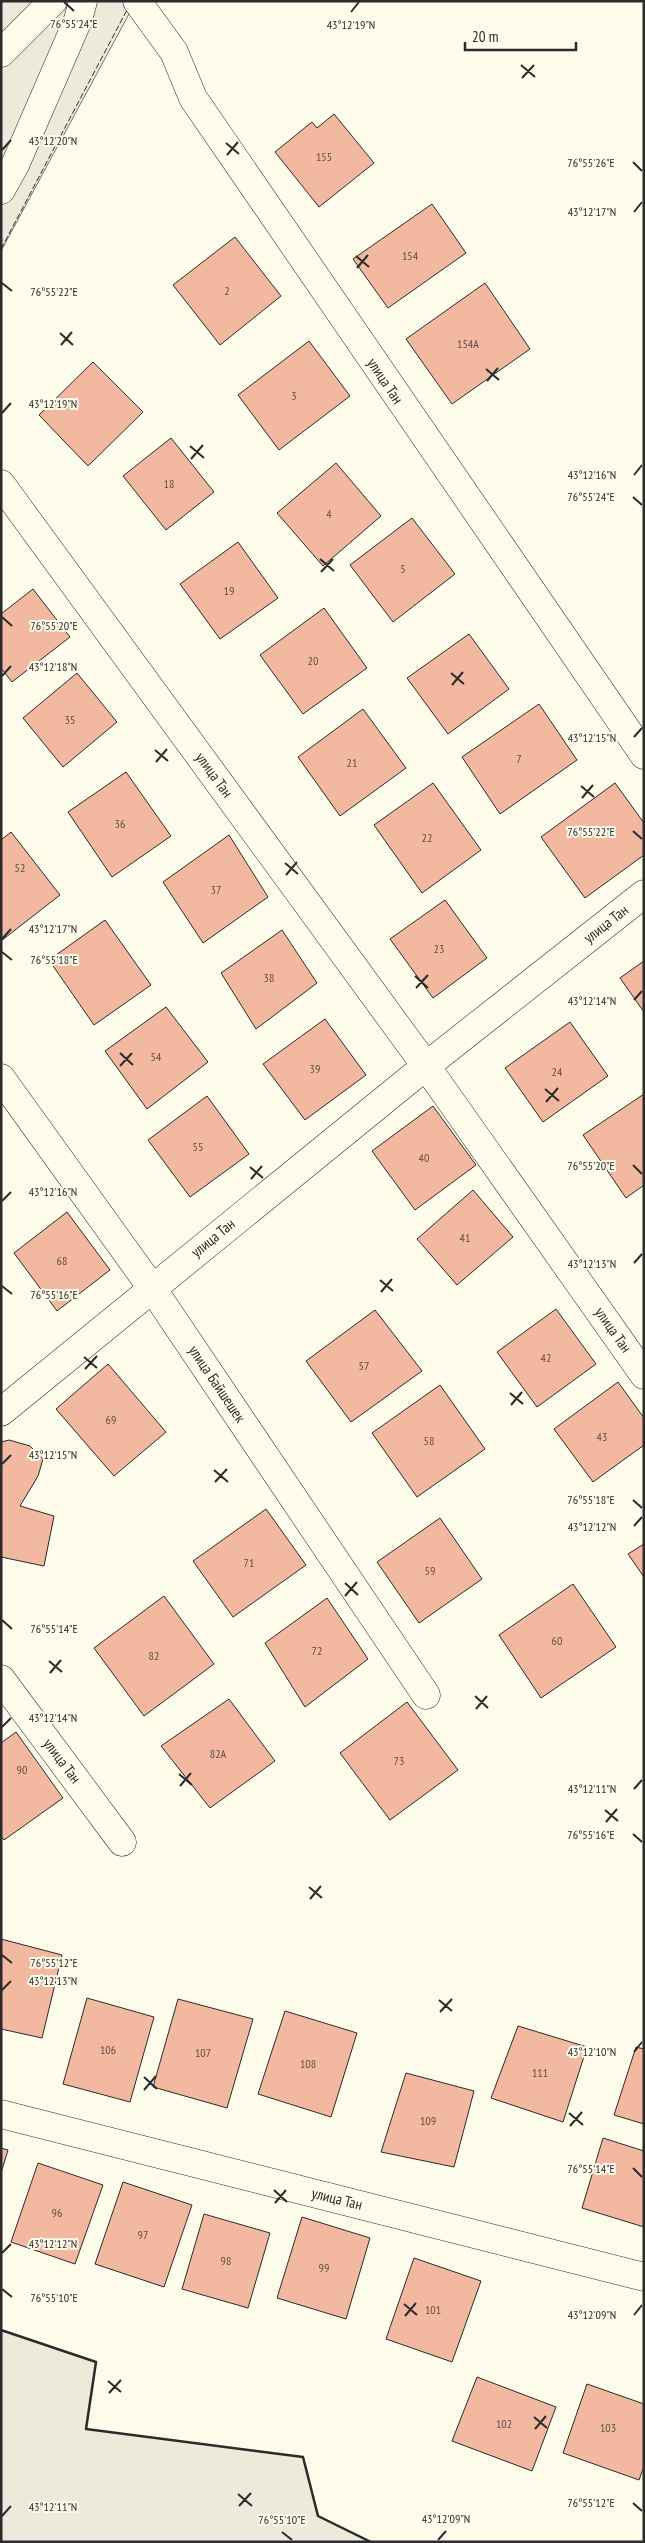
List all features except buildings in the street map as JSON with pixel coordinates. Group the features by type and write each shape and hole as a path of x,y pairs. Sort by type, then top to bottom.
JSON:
{"street":[{"path":"1,54 53,1"},
{"path":"1,190 15,165 78,20 83,1"},
{"name":"улица Тан","path":"137,1 174,52 198,106 644,755"},
{"name":"улица Тан","path":"1,484 426,1066 644,1374"},
{"name":"улица Тан","path":"1,1412 426,1066 644,894"},
{"name":"улица Байшешек","path":"1,1078 152,1288 426,1695"},
{"name":"улица Тан","path":"1,1679 122,1842"},
{"name":"улица Тан","path":"1,2114 644,2277"}],"shaded area":[{"path":"1,1 136,1 1,251"},
{"path":"1,2330 96,2362 86,2429 303,2457 318,2516 371,2542 1,2542"}],"fence":[{"path":"1,249 128,8"}],"wall":[{"path":"1,2330 96,2362 86,2429 303,2457 318,2516 371,2542"}]}
